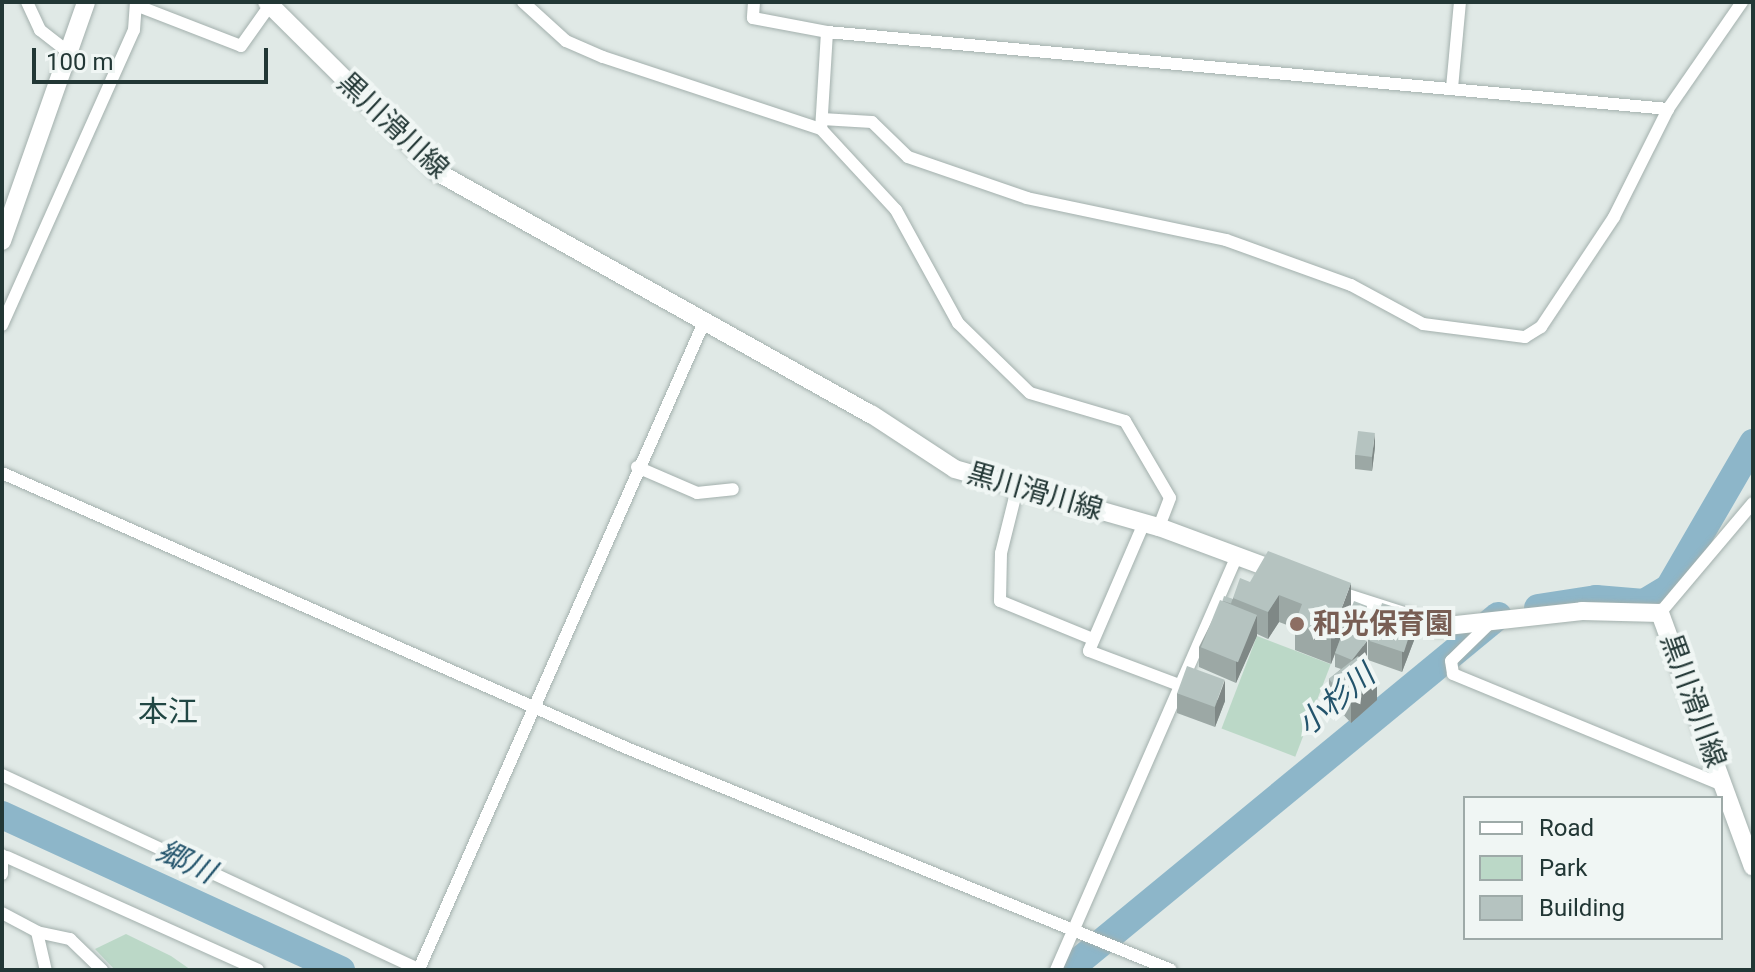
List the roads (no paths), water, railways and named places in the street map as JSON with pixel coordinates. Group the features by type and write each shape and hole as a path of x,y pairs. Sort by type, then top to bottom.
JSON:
{"main road":[{"path":"2,241 86,2"},
{"name":"黒川滑川線","path":"269,4 439,173 705,320 955,469 1151,525 1237,555 1398,619 1438,627 1492,621 1660,613 1753,867"}],"street":[{"path":"27,2 40,30 69,53"},
{"path":"523,2 566,41 603,57 821,124 872,122 908,157 1027,198 1226,240 1351,285 1423,324 1525,337 1541,327 1614,217 1668,109 1742,2"},
{"path":"754,2 753,18 827,32 1668,109"},
{"path":"1452,88 1460,2"},
{"path":"2,325 134,30 137,4 241,46 269,4"},
{"path":"827,32 821,124 896,210 958,323 1030,393 1125,421 1170,498 1151,525 1090,638 1089,651 1179,685"},
{"path":"2,775 420,970 637,467 705,320"},
{"path":"637,467 697,493 733,489"},
{"path":"2,473 970,892 1074,926 1171,970"},
{"path":"1017,489 1001,553 1000,601 1090,638"},
{"path":"1660,613 1753,503"},
{"path":"1056,970 1237,555"},
{"path":"1492,621 1451,661 1453,674 1725,786"},
{"path":"2,874 4,856 258,970"},
{"path":"2,913 37,932 70,939 102,970"},
{"path":"37,932 46,970"}],"waterway":[{"name":"小杉川","path":"1538,608 1596,599 1644,603 1669,588 1753,443"},
{"name":"小杉川","path":"1068,970 1498,616"},
{"name":"郷川","path":"2,815 341,970"}],"place":[{"name":"和光保育園","path":"1297,624"}],"district":[{"name":"本江","path":"168,712"}]}
